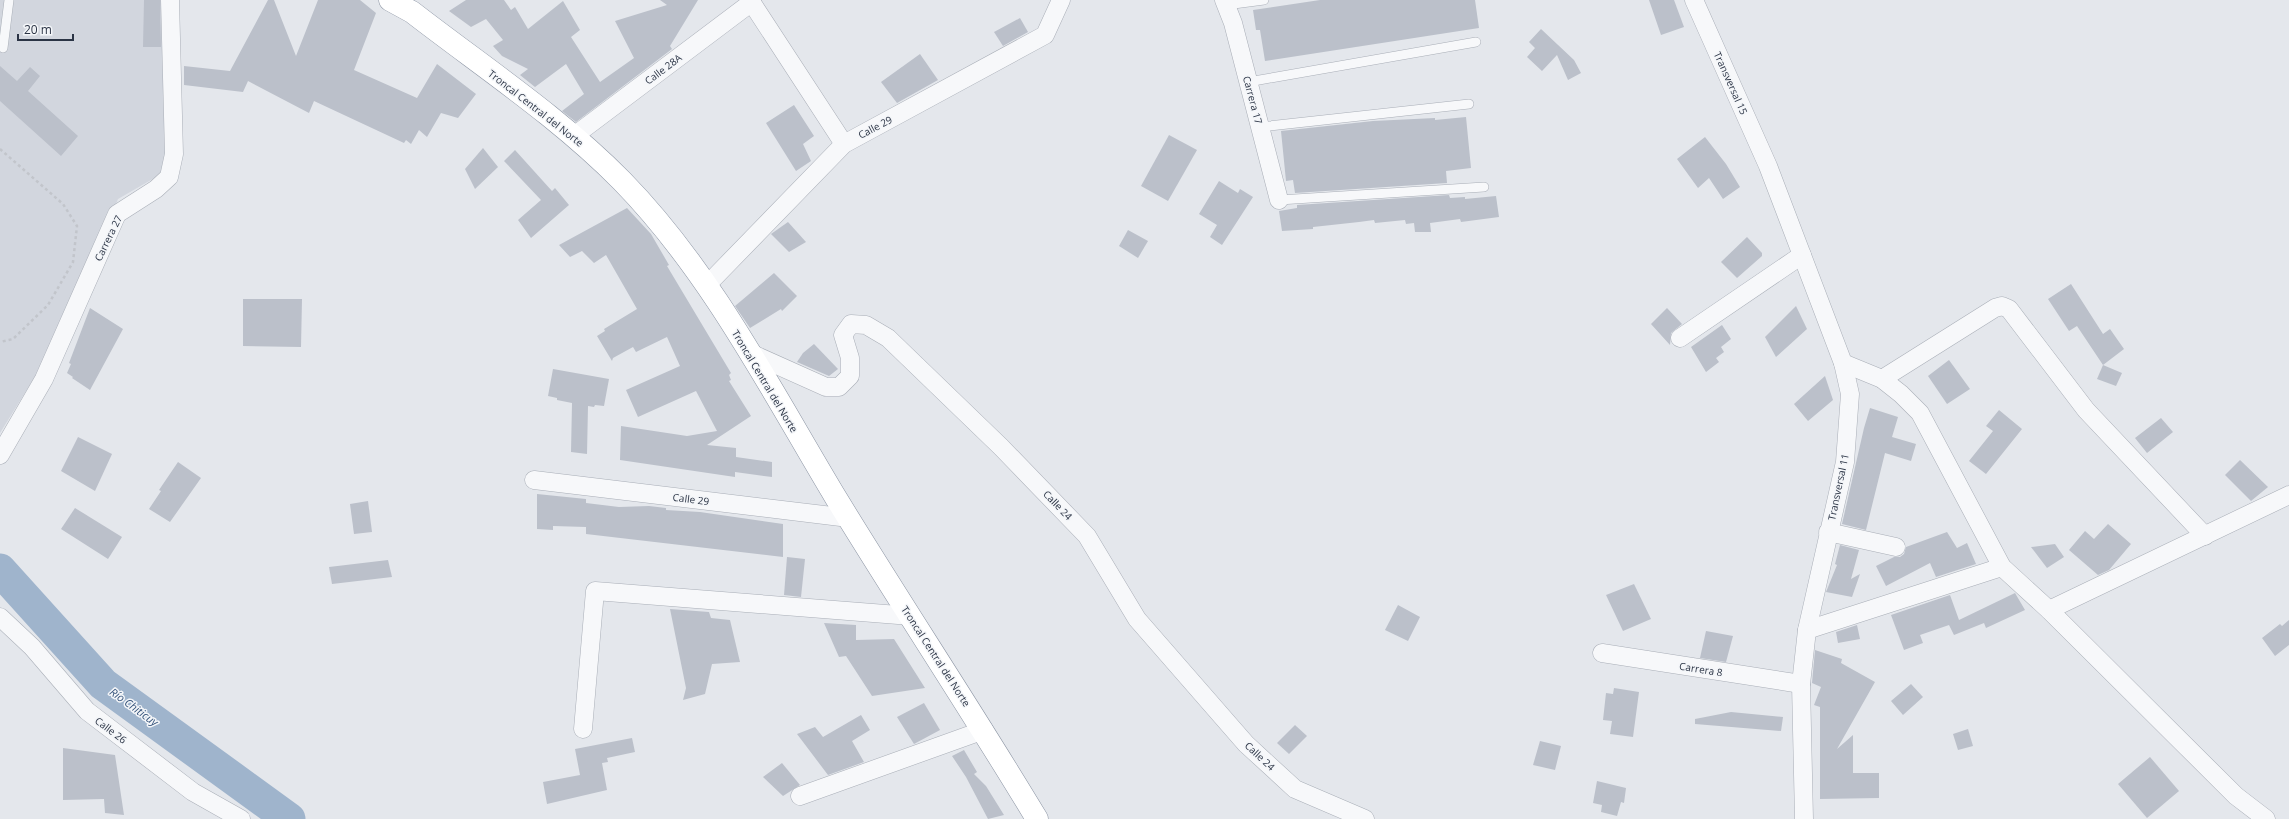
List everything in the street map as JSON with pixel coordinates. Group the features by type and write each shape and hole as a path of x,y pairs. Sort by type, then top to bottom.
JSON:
{"highway":[{"name":"Troncal Central del Norte","path":"390,0 409,4 574,136 622,182 667,232 707,285 849,518 984,730 1037,819"}],"street":[{"name":"Carrera 27","path":"0,455 44,379 117,214 156,189 169,177 174,154 170,0"},
{"name":"Calle 29","path":"707,285 844,144 1045,35 1061,0"},
{"name":"Transversal 15","path":"1694,0 1768,166"},
{"path":"751,1 844,144"},
{"name":"Calle 28A","path":"574,136 751,1"},
{"name":"Carrera 17","path":"1225,3 1233,23 1279,200"},
{"name":"Transversal 11","path":"1768,166 1843,363 1850,394 1845,462 1807,630 1801,684 1804,819"},
{"path":"1680,338 1802,254"},
{"path":"1882,379 1995,308 2002,306 2009,309 2086,410 2205,536"},
{"name":"Calle 24","path":"748,352 826,387 839,387 850,376 850,358 844,335 851,324 866,325 888,338 1001,447 1088,536 1137,619 1246,744 1295,789 1366,819"},
{"path":"1843,363 1882,379 1901,394 1920,413 2002,567 2049,610 2236,796 2266,819"},
{"name":"Calle 29","path":"534,480 849,518"},
{"path":"2049,610 2289,495"},
{"path":"1828,532 1896,547"},
{"path":"1807,630 2002,567"},
{"path":"583,729 595,591 911,616"},
{"name":"Calle 26","path":"0,617 32,647 87,711 193,792 241,819"},
{"name":"Carrera 8","path":"1602,654 1801,684"},
{"path":"800,796 984,730"}],"lane":[{"path":"2,48 9,0"},
{"path":"1225,3 1264,0"},
{"path":"1248,82 1476,42"},
{"path":"1260,127 1469,104"},
{"path":"1279,200 1484,187"}],"path":[{"path":"0,149 63,204 77,226 73,262 48,305 13,339 0,342"}],"shaded area":[{"path":"0,0 167,0 170,169 118,199 63,331 0,433"}],"building":[{"path":"144,0 160,0 161,47 143,47"},
{"path":"268,0 274,0 296,56 318,0 360,0 376,13 354,70 417,98 437,64 476,94 458,118 441,113 427,137 419,130 411,144 406,140 404,143 314,101 309,113 248,81 243,92 184,85 184,66 230,71"},
{"path":"466,0 504,0 511,10 515,7 528,29 563,1 580,30 571,37 600,82 634,58 615,21 667,5 660,0 698,0 670,46 672,49 576,122 562,111 584,94 566,64 535,87 520,75 528,69 502,56 493,46 503,40 486,19 471,27 449,11"},
{"path":"1320,0 1475,0 1479,28 1265,61 1260,30 1256,30 1253,10"},
{"path":"1649,0 1674,0 1684,27 1661,35"},
{"path":"1020,18 1028,32 1003,46 994,32"},
{"path":"1541,29 1574,60 1581,73 1568,80 1557,55 1542,71 1527,57 1535,48 1529,42"},
{"path":"920,54 938,80 897,103 881,82"},
{"path":"0,66 17,81 30,67 40,76 28,91 78,136 61,156 0,101"},
{"path":"794,105 814,136 803,144 811,161 796,171 766,123"},
{"path":"1466,117 1471,168 1446,171 1447,183 1295,193 1293,180 1286,181 1281,131 1373,121 1435,118 1435,120"},
{"path":"1169,135 1197,150 1168,201 1141,186"},
{"path":"1705,137 1726,164 1740,187 1723,199 1709,178 1698,188 1677,159"},
{"path":"483,148 498,167 475,189 465,169"},
{"path":"515,150 552,191 555,188 569,205 531,238 518,220 541,200 504,161"},
{"path":"1219,181 1238,193 1240,189 1253,197 1222,245 1210,237 1217,225 1199,214"},
{"path":"1449,195 1450,198 1465,197 1465,199 1496,196 1499,217 1461,222 1460,219 1430,223 1431,232 1415,232 1414,223 1406,224 1405,220 1375,223 1374,220 1313,227 1313,229 1282,231 1279,211 1297,208 1297,205"},
{"path":"627,208 651,234 669,265 667,266 731,373 729,375 731,380 729,381 751,416 707,445 736,448 736,457 772,462 772,477 735,472 735,477 620,460 621,426 687,436 717,431 696,391 638,417 626,390 680,366 667,337 636,352 633,347 613,358 612,361 597,336 605,331 604,329 637,309 606,255 594,263 582,251 570,257 559,245"},
{"path":"788,222 806,242 789,252 771,234"},
{"path":"1128,230 1148,241 1138,258 1119,246"},
{"path":"1747,237 1762,253 1762,256 1737,278 1721,262"},
{"path":"774,273 797,296 782,311 781,309 750,328 735,306"},
{"path":"2071,284 2103,334 2110,329 2124,349 2103,365 2077,326 2069,331 2048,299"},
{"path":"243,299 302,299 301,347 243,346"},
{"path":"1796,306 1807,329 1776,357 1765,337"},
{"path":"90,308 123,329 90,390 67,373 71,364 69,363"},
{"path":"1667,308 1682,324 1671,333 1670,345 1651,324"},
{"path":"1722,325 1731,339 1721,347 1724,352 1716,358 1719,362 1706,372 1691,347"},
{"path":"814,344 838,369 829,376 797,362 803,353"},
{"path":"1949,360 1970,389 1947,404 1928,376"},
{"path":"2103,365 2122,373 2116,386 2097,379"},
{"path":"553,369 609,379 604,406 588,406 587,454 571,452 572,403 557,400 557,398 548,396"},
{"path":"1825,376 1833,400 1808,421 1794,404"},
{"path":"1870,408 1898,417 1892,437 1916,444 1911,461 1885,453 1866,530 1842,524"},
{"path":"1999,410 2022,429 1986,474 1969,461 1993,431 1986,426"},
{"path":"2161,418 2173,432 2147,453 2135,438"},
{"path":"78,437 112,454 95,491 61,471"},
{"path":"2240,460 2268,487 2251,501 2225,475"},
{"path":"178,462 201,478 170,522 149,509 161,491 159,490"},
{"path":"537,494 586,499 586,503 619,507 649,506 666,508 666,510 700,512 783,524 783,557 586,534 586,527 553,526 553,530 537,529"},
{"path":"368,501 372,532 354,534 350,504"},
{"path":"75,508 122,537 108,559 61,529"},
{"path":"2108,524 2131,544 2109,570 2098,575 2069,550 2085,531 2094,539"},
{"path":"1947,532 1957,548 1967,543 1976,564 1936,577 1930,563 1886,586 1876,566 1894,557 1900,557 1904,554 1906,547"},
{"path":"2055,544 2064,557 2047,568 2031,547"},
{"path":"1840,545 1859,550 1851,579 1860,574 1852,597 1826,592 1837,565 1835,564"},
{"path":"787,557 805,559 801,597 784,595"},
{"path":"388,560 392,577 332,584 329,567"},
{"path":"1634,584 1651,619 1623,631 1606,595"},
{"path":"2015,593 2025,610 1986,628 1984,623 1954,635 1949,625 1920,635 1923,643 1904,650 1891,615 1950,595 1959,620"},
{"path":"1398,605 1420,617 1408,641 1385,630"},
{"path":"670,609 709,612 711,618 730,620 740,662 712,664 705,694 683,700 686,688"},
{"path":"2289,620 2289,645 2275,656 2262,638 2280,624 2282,626"},
{"path":"824,623 856,625 856,640 894,639 925,688 872,696 846,656 839,657"},
{"path":"1857,625 1860,639 1838,643 1836,632"},
{"path":"1706,631 1733,636 1726,662 1700,658"},
{"path":"1815,650 1842,659 1841,663 1875,682 1837,749 1853,735 1853,773 1879,773 1879,798 1820,799 1820,707 1814,705 1821,687 1812,683"},
{"path":"1911,684 1923,697 1903,715 1891,701"},
{"path":"1614,688 1639,692 1633,737 1610,734 1612,721 1603,720 1606,693 1613,694"},
{"path":"924,703 940,730 914,744 897,717"},
{"path":"1731,712 1783,717 1781,731 1695,724 1695,719"},
{"path":"861,715 870,730 852,741 864,762 828,775 797,734 815,727 823,737"},
{"path":"1295,725 1307,736 1289,754 1277,743"},
{"path":"1968,729 1973,746 1958,750 1953,734"},
{"path":"632,738 635,752 607,758 608,762 602,763 607,790 547,804 543,782 580,775 575,749"},
{"path":"1540,741 1561,746 1555,770 1533,765"},
{"path":"63,748 115,755 124,815 105,813 104,799 63,800"},
{"path":"964,750 977,772 974,774 986,786 1004,815 988,819 966,777 952,756"},
{"path":"2150,757 2179,791 2147,818 2118,784"},
{"path":"782,763 800,785 783,796 763,777"},
{"path":"1597,781 1626,788 1624,803 1621,802 1617,816 1601,812 1602,805 1593,803"}],"waterway":[{"name":"Río Chiticuy","path":"0,570 103,684 289,819"}]}
